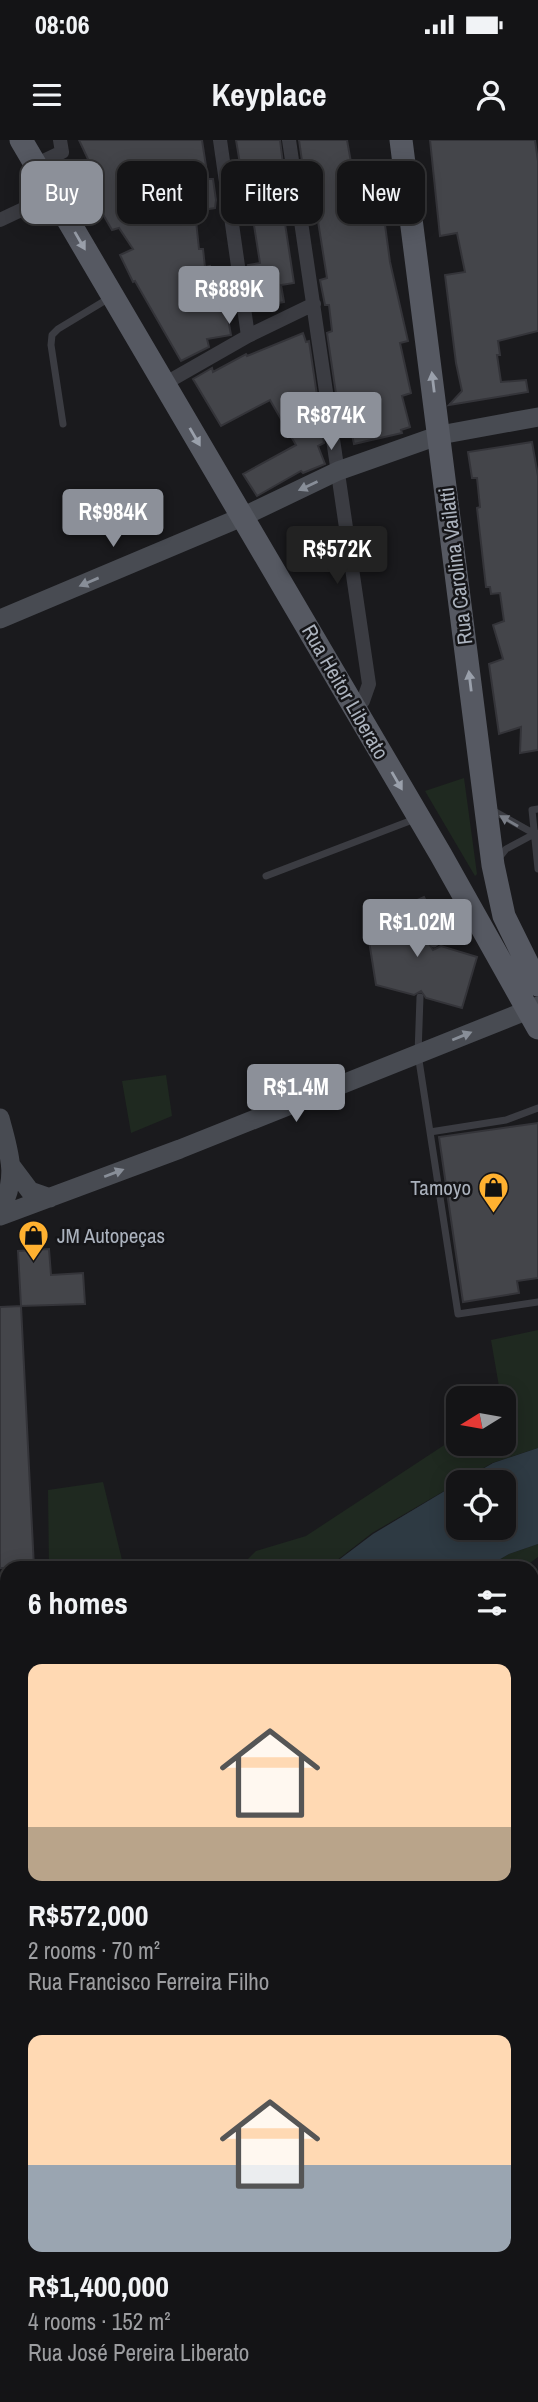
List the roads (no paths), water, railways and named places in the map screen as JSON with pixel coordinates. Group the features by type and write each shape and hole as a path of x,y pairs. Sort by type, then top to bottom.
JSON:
{"main road":[{"name":"Rua Heitor Liberato","path":"21,140 33,161"},
{"name":"Rua Carolina Vailatti","path":"401,140 493,865 504,916 538,985"},
{"name":"Rua Heitor Liberato","path":"70,224 535,1015"},
{"path":"0,619 242,517 338,471 440,435 538,417"},
{"path":"0,1216 418,1054 535,1015"},
{"path":"0,1118 12,1167 8,1196 0,1211"},
{"path":"12,1167 30,1191 50,1198"}],"street":[{"path":"43,161 62,152 60,140"},
{"path":"220,140 248,336"},
{"path":"289,140 369,684 363,701 355,709"},
{"path":"0,220 21,210"},
{"path":"164,384 248,336 314,304"}],"lane":[{"path":"63,424 51,345 52,335 112,296"},
{"path":"486,806 515,825 536,833"},
{"path":"538,809 531,810 536,833 538,869"},
{"path":"266,876 418,817"},
{"path":"493,865 506,849 536,833"},
{"path":"434,944 473,911"},
{"path":"420,997 418,1054 458,1314 538,1302"},
{"path":"430,1132 506,1120 538,1108"}],"place":[{"name":"Tamoyo","path":"494,1215"},
{"name":"JM Autopeças","path":"34,1263"}]}
